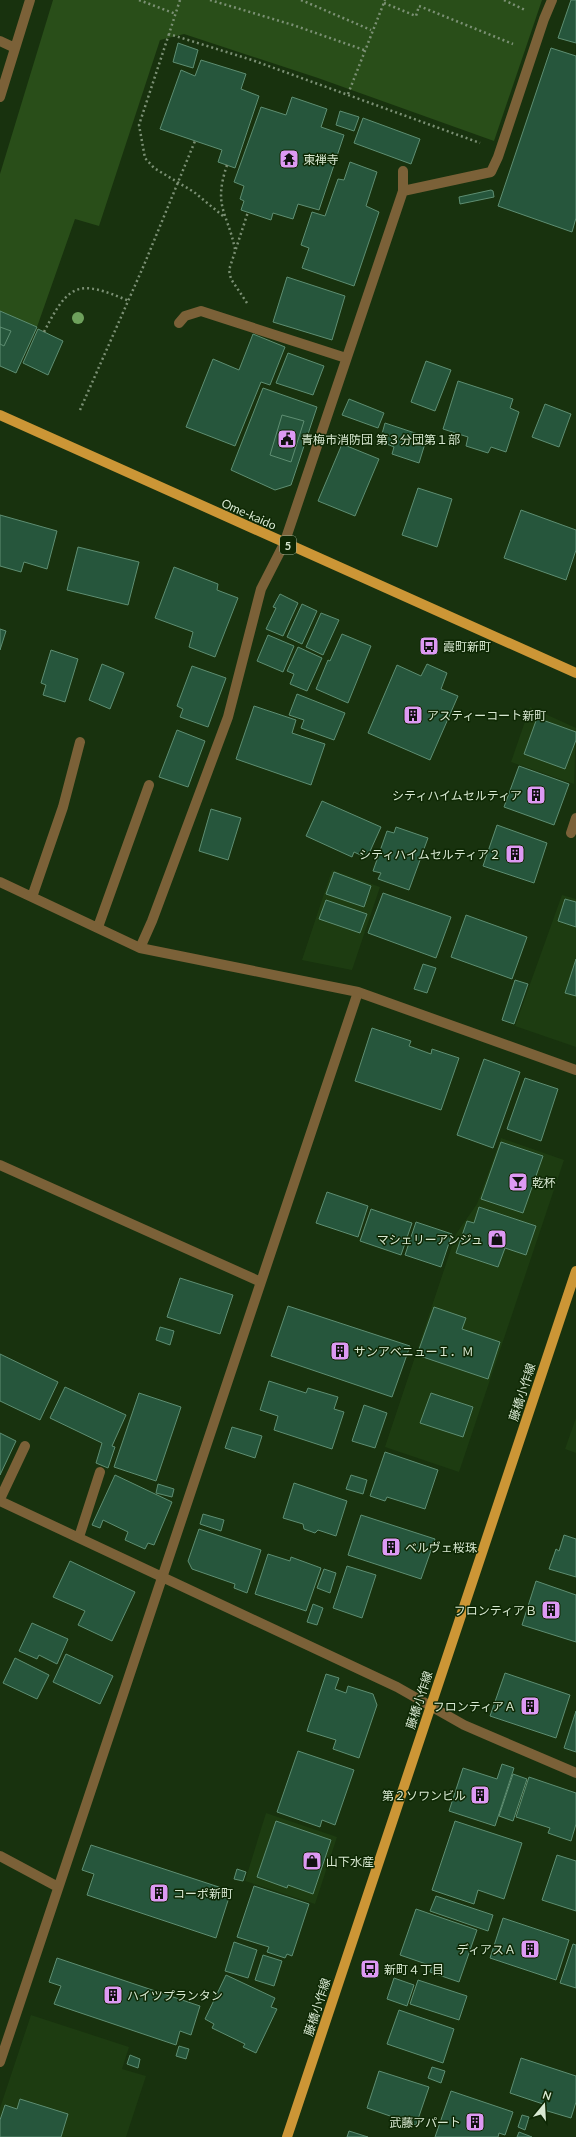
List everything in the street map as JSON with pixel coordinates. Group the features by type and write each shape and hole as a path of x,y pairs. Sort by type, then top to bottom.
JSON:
{"main road":[{"name":"Ome-kaido","path":"0,415 284,544 576,673"},
{"name":"藤橋小作線","path":"287,2137 576,1271"}],"street":[{"path":"0,97 30,0"},
{"path":"403,191 491,172 498,156 532,52 552,0"},
{"path":"0,41 15,48"},
{"path":"140,948 152,920 228,717 261,589 284,544 403,191 403,171"},
{"path":"179,323 185,316 201,311 346,358"},
{"path":"32,897 63,807 80,742"},
{"path":"98,927 149,785"},
{"path":"571,833 576,818"},
{"path":"0,882 140,948 358,992 576,1070"},
{"path":"0,2062 358,992"},
{"path":"0,1165 261,1282"},
{"path":"25,1446 0,1500 397,1687 464,1725 576,1773"},
{"path":"79,1537 100,1472"},
{"path":"0,1856 58,1887"}],"path":[{"path":"139,0 176,14"},
{"path":"180,0 139,124 145,158 154,168 206,201 224,216"},
{"path":"210,0 294,25 364,50"},
{"path":"301,0 371,30"},
{"path":"348,94 371,30 384,1 416,16 420,6 532,52"},
{"path":"169,34 252,60 348,94 486,146"},
{"path":"80,410 129,301 179,184 195,141"},
{"path":"227,165 220,194 224,216 231,230 235,251"},
{"path":"243,324 248,304 231,279 229,270 248,212"},
{"path":"44,332 58,305 67,294 82,287 101,289 129,301"}],"shaded area":[{"path":"53,0 542,0 494,141 318,78 184,34 160,40 99,226 75,219 37,327 0,311 0,174"},
{"path":"530,707 576,728 574,784 511,762"},
{"path":"332,870 380,887 352,970 302,960"},
{"path":"562,895 576,899 576,1047 515,1026"},
{"path":"501,1138 564,1160 459,1472 385,1447 456,1234 477,1204"},
{"path":"576,1418 576,1453 565,1449"},
{"path":"266,1813 337,1837 315,1904 245,1881"},
{"path":"31,2015 129,2047 122,2069 146,2076 126,2137 0,2137 0,2108"}],"building":[{"path":"571,0 576,0 576,43 558,38"},
{"path":"178,43 198,50 193,68 173,62"},
{"path":"551,48 576,56 576,218 572,232 498,206"},
{"path":"201,60 246,74 241,89 259,96 235,168 218,162 222,150 160,129 181,70 195,76"},
{"name":"東禅寺","path":"292,97 327,109 321,127 344,135 319,210 298,204 293,219 273,213 271,220 241,210 244,201 240,199 244,186 234,182 261,107 286,115"},
{"path":"340,111 359,117 354,131 336,125"},
{"path":"363,118 420,139 411,164 354,143"},
{"path":"350,162 377,172 366,206 379,212 354,286 302,268 309,248 301,245 312,212 325,216 338,179 344,180"},
{"path":"491,190 493,191 494,197 460,204 459,197"},
{"path":"287,277 345,296 332,340 273,322"},
{"path":"0,311 37,327 16,373 0,366"},
{"path":"0,327 11,331 4,346 0,344"},
{"path":"38,329 63,341 48,375 23,363"},
{"path":"253,334 285,347 270,385 261,382 235,446 186,427 213,359 239,370"},
{"path":"288,353 324,366 313,395 276,383"},
{"path":"426,361 451,370 435,411 411,402"},
{"path":"458,381 513,399 510,408 519,412 506,452 491,447 488,453 466,446 468,437 443,429"},
{"path":"263,388 317,407 291,485 275,490 231,470"},
{"path":"349,399 384,413 378,428 342,415"},
{"path":"545,404 571,414 559,447 532,437"},
{"path":"282,415 304,421 291,462 270,455"},
{"path":"385,423 427,437 419,463 392,454 394,447 380,441"},
{"path":"342,444 379,459 355,516 318,501"},
{"path":"418,488 452,499 437,547 402,535"},
{"path":"521,510 576,530 576,550 566,580 504,558"},
{"path":"0,515 57,531 47,569 24,562 21,572 0,566"},
{"path":"78,547 139,562 128,605 67,590"},
{"path":"174,567 218,584 217,590 238,598 215,657 189,647 193,632 155,618"},
{"path":"280,594 298,603 283,636 266,629 276,608 273,607"},
{"path":"302,604 317,611 302,644 287,637"},
{"path":"321,613 339,620 323,655 306,647"},
{"path":"0,629 6,631 0,650"},
{"path":"342,634 371,646 348,703 316,689 328,660 330,661"},
{"path":"268,635 294,646 283,672 257,661"},
{"path":"298,647 322,658 307,691 290,684 294,674 287,671"},
{"path":"51,650 78,659 65,702 43,695 46,685 41,683"},
{"path":"102,664 124,673 110,709 89,700"},
{"name":"アスティーコート新町","path":"427,664 447,673 441,689 458,696 430,760 368,733 397,665 421,676"},
{"path":"192,666 226,678 208,727 180,717 183,709 177,706"},
{"path":"297,694 345,713 334,740 301,728 304,720 289,715"},
{"path":"254,706 296,720 292,733 325,744 311,785 236,759"},
{"path":"537,718 576,732 576,740 565,769 524,754"},
{"path":"177,730 205,741 188,787 159,777"},
{"name":"シティハイムセルティア","path":"519,766 569,784 554,825 504,807"},
{"path":"322,801 381,827 367,858 354,852 352,857 306,836"},
{"path":"211,809 241,818 228,860 199,851"},
{"name":"シティハイムセルティア２","path":"497,825 547,843 534,883 483,866"},
{"path":"396,827 428,838 409,890 378,879 381,873 373,871 387,831 394,833"},
{"path":"334,872 371,886 364,907 326,894"},
{"path":"383,893 451,917 436,958 368,933"},
{"path":"565,899 576,902 576,927 558,921"},
{"path":"326,900 367,914 360,933 319,919"},
{"path":"466,915 527,937 512,979 451,957"},
{"path":"576,959 576,996 565,993"},
{"path":"423,964 436,968 427,993 414,989"},
{"path":"515,980 528,984 514,1024 502,1020"},
{"path":"372,1028 411,1041 409,1046 431,1054 432,1049 459,1058 441,1110 355,1081"},
{"path":"484,1059 520,1072 493,1148 457,1135"},
{"path":"525,1078 558,1089 541,1141 507,1129"},
{"path":"501,1142 543,1156 523,1213 481,1199"},
{"path":"327,1192 368,1206 358,1237 316,1223"},
{"path":"479,1207 536,1226 526,1255 505,1248 498,1267 456,1253 467,1221 474,1223"},
{"path":"371,1209 412,1223 401,1255 360,1241"},
{"path":"416,1222 452,1234 441,1267 405,1255"},
{"path":"180,1278 233,1295 220,1334 167,1317"},
{"name":"サンアベニューＩ．Ｍ","path":"288,1306 410,1346 392,1397 271,1356"},
{"path":"434,1307 466,1318 462,1329 500,1342 488,1379 417,1355"},
{"path":"160,1327 174,1331 170,1345 156,1340"},
{"path":"0,1354 58,1382 40,1420 0,1401"},
{"path":"269,1381 306,1393 308,1388 338,1397 334,1409 344,1412 332,1449 274,1430 278,1416 260,1410"},
{"path":"65,1387 126,1415 112,1446 115,1447 108,1468 96,1463 102,1443 50,1418"},
{"path":"139,1393 181,1407 156,1481 114,1467"},
{"path":"431,1393 473,1407 463,1437 420,1423"},
{"path":"364,1405 387,1413 375,1448 352,1441"},
{"path":"232,1427 262,1436 255,1458 225,1448"},
{"path":"0,1433 16,1441 0,1475"},
{"path":"385,1452 438,1470 425,1509 387,1497 385,1501 370,1496"},
{"path":"115,1475 172,1502 154,1545 148,1543 145,1549 125,1540 128,1532 103,1520 100,1528 92,1525"},
{"path":"351,1475 367,1480 363,1494 346,1489"},
{"path":"294,1483 347,1501 336,1536 318,1530 315,1533 304,1529 303,1524 283,1518"},
{"path":"158,1484 174,1489 172,1497 156,1493"},
{"path":"203,1514 224,1520 221,1531 200,1524"},
{"name":"ベルヴェ桜珠","path":"361,1515 435,1539 421,1579 348,1555"},
{"path":"199,1529 261,1550 247,1593 234,1588 235,1584 192,1569 188,1561"},
{"path":"564,1535 576,1539 576,1577 549,1569 556,1549 559,1551"},
{"path":"268,1554 290,1561 291,1557 321,1568 306,1611 255,1594"},
{"path":"70,1561 135,1592 112,1641 78,1625 85,1611 53,1597"},
{"path":"347,1566 376,1575 362,1618 333,1608"},
{"path":"324,1569 336,1573 330,1593 317,1588"},
{"name":"フロンティアＢ","path":"536,1581 576,1595 576,1642 522,1625"},
{"path":"313,1604 323,1608 317,1625 307,1622"},
{"path":"32,1623 68,1639 57,1664 39,1655 37,1659 19,1651"},
{"path":"66,1654 113,1676 100,1704 53,1682"},
{"path":"15,1658 49,1675 37,1699 3,1683"},
{"name":"フロンティアＡ","path":"505,1673 570,1695 556,1738 490,1716"},
{"path":"326,1674 339,1678 335,1689 346,1693 348,1686 373,1694 377,1705 359,1758 333,1749 336,1740 307,1731"},
{"path":"576,1711 576,1752 564,1748"},
{"path":"298,1751 354,1770 335,1825 322,1820 320,1827 277,1812"},
{"name":"第２ソワンビル","path":"502,1764 514,1768 495,1826 449,1811 463,1768 497,1779"},
{"path":"513,1774 527,1779 513,1821 499,1816"},
{"path":"529,1777 576,1793 576,1824 571,1841 548,1833 550,1828 516,1817"},
{"path":"276,1821 331,1840 313,1894 288,1885 287,1888 257,1877"},
{"path":"455,1821 522,1843 504,1899 478,1890 474,1904 432,1890"},
{"name":"コーポ新町","path":"91,1845 231,1891 216,1938 87,1895 94,1874 82,1870"},
{"path":"557,1855 576,1861 576,1911 542,1900"},
{"path":"237,1869 246,1872 243,1881 234,1879"},
{"path":"254,1886 309,1904 292,1956 287,1954 285,1958 267,1952 269,1947 237,1937"},
{"path":"436,1896 493,1915 488,1931 430,1911"},
{"path":"416,1909 477,1930 459,1982 430,1972 432,1966 400,1955"},
{"name":"ディアスＡ","path":"503,1918 569,1940 556,1980 490,1958"},
{"path":"234,1942 257,1950 248,1978 225,1971"},
{"path":"573,1944 576,1945 576,1988 560,1983"},
{"path":"263,1955 282,1961 274,1986 255,1980"},
{"name":"ハイツプランタン","path":"57,1958 200,2006 191,2035 180,2031 176,2045 54,2004 61,1986 49,1982"},
{"path":"226,1975 275,1998 271,2007 277,2009 256,2053 243,2047 245,2044 212,2028 214,2024 205,2019"},
{"path":"394,1978 414,1985 407,2006 387,1999"},
{"path":"418,1980 467,1996 459,2020 410,2004"},
{"path":"399,2010 454,2029 443,2063 387,2044"},
{"path":"179,2046 189,2049 186,2059 176,2056"},
{"path":"130,2055 140,2059 138,2068 127,2064"},
{"path":"521,2058 576,2076 576,2102 571,2118 544,2110 546,2105 510,2093"},
{"path":"432,2067 445,2071 441,2083 428,2078"},
{"path":"379,2071 429,2087 416,2125 367,2108"},
{"name":"武藤アパート","path":"451,2091 513,2112 505,2135 499,2133 498,2137 435,2137"},
{"path":"20,2099 68,2114 61,2137 0,2137 0,2120 5,2105 17,2109"},
{"path":"522,2115 529,2117 525,2130 518,2127"},
{"path":"349,2131 368,2137 347,2137"},
{"path":"519,2132 532,2137 517,2137"}],"place":[{"name":"東禅寺","path":"289,159"},
{"name":"青梅市消防団 第３分団第１部","path":"287,439"},
{"name":"霞町新町","path":"429,646"},
{"name":"アスティーコート新町","path":"413,715"},
{"name":"シティハイムセルティア","path":"536,795"},
{"name":"シティハイムセルティア２","path":"515,854"},
{"name":"乾杯","path":"518,1182"},
{"name":"マシェリーアンジュ","path":"497,1239"},
{"name":"サンアベニューＩ．Ｍ","path":"340,1351"},
{"name":"ベルヴェ桜珠","path":"391,1547"},
{"name":"フロンティアＢ","path":"551,1610"},
{"name":"フロンティアＡ","path":"530,1706"},
{"name":"第２ソワンビル","path":"480,1795"},
{"name":"山下水産","path":"312,1861"},
{"name":"コーポ新町","path":"159,1893"},
{"name":"ディアスＡ","path":"530,1949"},
{"name":"新町４丁目","path":"370,1969"},
{"name":"ハイツプランタン","path":"113,1995"},
{"name":"武藤アパート","path":"475,2122"}]}
